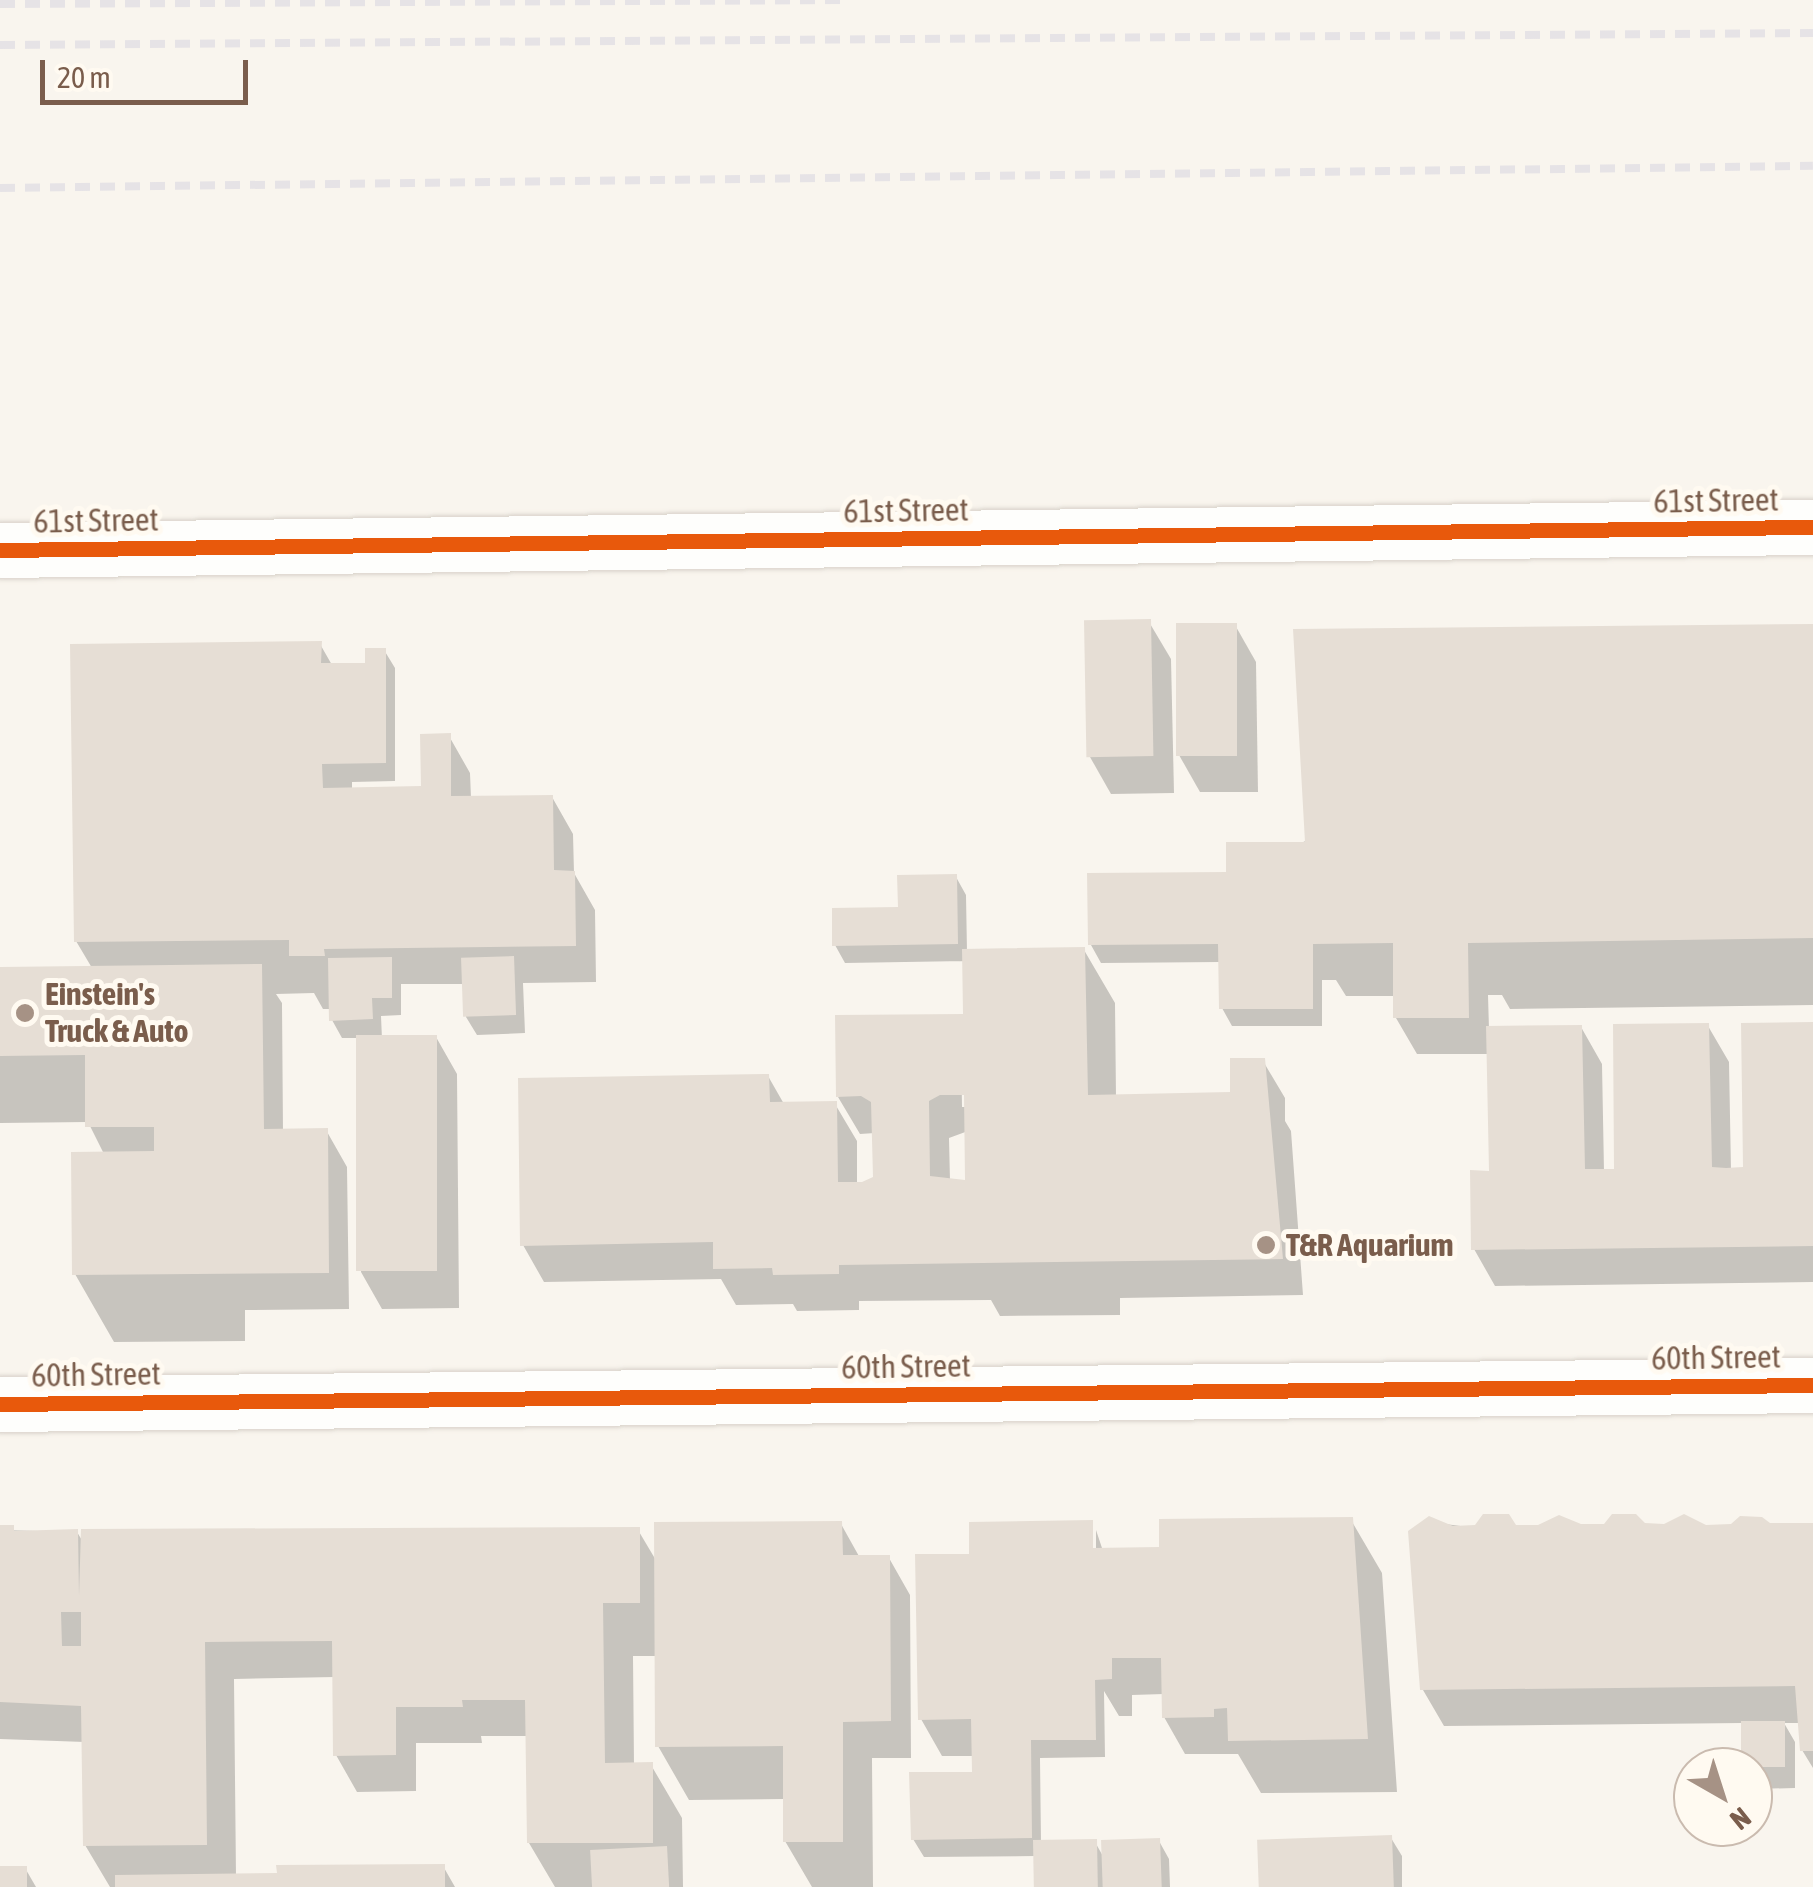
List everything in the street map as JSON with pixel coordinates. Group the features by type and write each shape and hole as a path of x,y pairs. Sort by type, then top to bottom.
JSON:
{"street":[{"name":"61st Street","path":"0,550 1813,527"},
{"name":"60th Street","path":"0,1404 1813,1385"}],"building":[{"path":"1151,619 1153,756 1086,757 1084,620"},
{"path":"1176,623 1237,623 1237,756 1176,756"},
{"path":"1813,624 1813,938 1468,943 1469,1018 1393,1018 1393,943 1313,944 1313,1009 1219,1009 1218,944 1088,945 1087,873 1226,872 1226,842 1305,842 1293,629"},
{"path":"322,641 321,663 365,663 365,648 386,648 386,763 322,764 323,788 421,786 420,734 451,733 451,796 553,795 554,870 575,871 576,946 324,949 325,956 289,956 289,940 74,942 70,644"},
{"path":"957,874 958,944 832,946 832,908 898,907 897,875"},
{"path":"1085,947 1088,1095 1230,1092 1230,1058 1265,1058 1283,1259 839,1265 839,1274 773,1275 772,1268 713,1269 713,1242 520,1246 518,1078 769,1074 770,1102 837,1101 838,1182 862,1182 873,1177 871,1102 861,1096 836,1097 835,1015 963,1014 962,949","holes":["940,1095 964,1095 965,1180 930,1176 929,1101"]},
{"path":"514,956 516,1015 463,1017 461,958"},
{"path":"392,957 392,998 372,998 373,1019 329,1021 328,958"},
{"path":"262,964 264,1129 328,1128 329,1273 72,1275 71,1152 154,1151 154,1127 85,1127 85,1055 0,1056 0,967"},
{"path":"1813,1022 1813,1246 1471,1250 1470,1170 1489,1171 1486,1026 1582,1025 1585,1169 1614,1169 1613,1024 1709,1023 1712,1167 1726,1168 1743,1167 1741,1023"},
{"path":"356,1035 437,1035 437,1271 356,1271"},
{"path":"1483,1514 1509,1514 1516,1525 1538,1525 1559,1515 1581,1524 1604,1524 1612,1514 1636,1514 1645,1523 1664,1524 1684,1514 1706,1525 1731,1524 1740,1516 1762,1517 1770,1523 1813,1523 1813,1751 1800,1751 1795,1686 1420,1690 1408,1531 1429,1516 1453,1526 1475,1525"},
{"path":"1353,1517 1368,1739 1228,1741 1227,1708 1214,1709 1214,1717 1162,1718 1161,1658 1112,1658 1112,1679 1095,1680 1096,1740 1031,1740 1032,1838 911,1840 909,1772 972,1772 971,1719 918,1720 915,1554 969,1554 969,1522 1093,1520 1093,1548 1159,1547 1159,1519"},
{"path":"842,1521 843,1555 890,1555 891,1721 843,1722 843,1842 783,1842 783,1746 655,1747 654,1522"},
{"path":"0,1525 14,1525 14,1531 78,1529 79,1596 81,1529 640,1527 640,1603 603,1603 605,1763 653,1762 653,1843 527,1843 525,1700 462,1700 463,1707 396,1707 396,1755 333,1756 332,1641 205,1642 207,1845 83,1846 81,1706 0,1702","holes":["61,1612 81,1612 81,1646 62,1646"]},
{"path":"1741,1721 1785,1721 1785,1767 1773,1767 1773,1747 1741,1747"},
{"path":"1392,1835 1394,1887 1259,1887 1257,1840"},
{"path":"1160,1838 1162,1887 1103,1887 1101,1840"},
{"path":"1097,1839 1098,1887 1034,1887 1033,1840"},
{"path":"667,1846 669,1887 592,1887 590,1850"},
{"path":"445,1864 445,1887 115,1887 115,1875 277,1873 276,1865"},
{"path":"0,1866 27,1866 27,1887 0,1887"}],"railway":[{"path":"0,4 844,0"},
{"path":"0,45 1813,33"},
{"path":"0,188 1813,166"}],"cycle path":[{"path":"0,550 1813,527"},
{"path":"0,1404 1813,1385"}],"place":[{"name":"Einstein's Truck & Auto","path":"25,1013"},
{"name":"T&R Aquarium","path":"1266,1245"}]}
